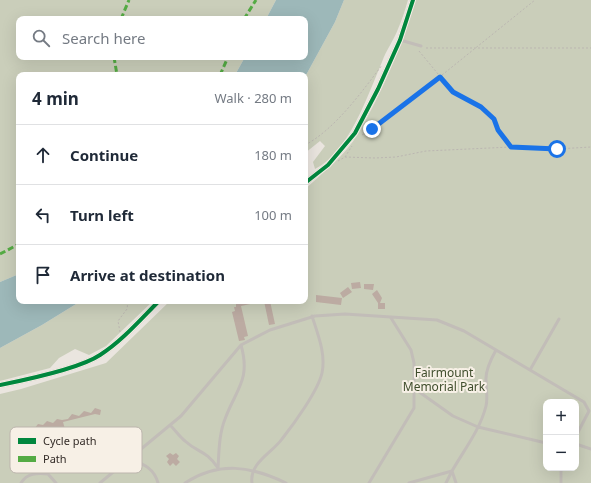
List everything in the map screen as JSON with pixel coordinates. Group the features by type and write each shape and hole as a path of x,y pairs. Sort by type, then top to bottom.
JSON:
{"street":[{"path":"308,181 328,165 355,133 378,89 400,40 412,0"},
{"path":"0,385 78,365 99,356 121,339 156,304"}],"lane":[{"path":"400,40 421,46"},
{"path":"142,448 181,416 241,345 270,330 312,316 345,314 437,320 464,331 584,402 588,406 589,412 577,435"},
{"path":"252,483 253,471 261,460 281,440 303,408 322,374 322,351 312,316"},
{"path":"369,483 414,408 414,363 411,350 391,318"},
{"path":"530,370 559,319"},
{"path":"218,468 220,444 225,418 240,389 244,375 245,361 241,345"},
{"path":"446,483 478,427 487,404 485,380 488,367 496,350"},
{"path":"414,389 453,416 478,427 543,443"},
{"path":"170,425 185,441 212,458 218,468"},
{"path":"579,445 591,450"},
{"path":"142,463 153,471 158,483"},
{"path":"185,483 218,468 253,471 286,483"},
{"path":"409,483 452,471"},
{"path":"452,471 456,483"},
{"path":"561,471 561,483"},
{"path":"21,483 23,479 35,473 48,474 56,483"},
{"path":"100,483 112,473"}],"path":[{"path":"360,135 372,129 440,77 535,0"},
{"path":"417,45 421,55 453,92 481,107 494,119 498,130 511,147"},
{"path":"421,46 476,48 591,48"},
{"path":"308,143 325,130 341,114 369,83 384,62"},
{"path":"352,147 356,141"},
{"path":"344,157 389,157 426,151 511,147 557,149 591,147"},
{"path":"121,339 118,321 127,309 128,304"}],"green space":[{"path":"0,0 276,0 268,16 16,16 16,60 243,60 237,72 16,72 16,275 0,282"},
{"path":"344,0 408,0 402,19 356,122 338,150 327,161 315,169 313,162 325,146 320,141 308,151 308,72 335,22"},
{"name":"Fairmount Memorial Park","path":"416,0 591,0 591,483 0,483 0,394 106,363 167,304 308,304 308,186 353,142 367,118 398,51"},
{"path":"76,304 150,304 106,346 89,355 75,349 59,358 50,368 0,381 0,348"}],"water":[{"path":"276,0 344,0 335,22 308,72 237,72 243,60 308,60 308,16 268,16"},
{"path":"16,275 16,304 76,304 0,348 0,282"}],"building":[{"path":"360,282 361,288 352,289 351,283"},
{"path":"364,284 374,284 373,290 364,289"},
{"path":"348,287 352,292 343,298 340,293"},
{"path":"377,290 382,298 380,303 385,303 385,309 378,309 378,303 372,294"},
{"path":"316,295 342,298 341,305 316,302"},
{"path":"236,304 250,304 241,306 248,336 244,337 245,340 239,341 232,312 235,311 234,307 236,307"},
{"path":"265,304 271,304 275,324 269,325"},
{"path":"95,408 101,410 100,415 95,414 63,422 64,427 36,427 38,424 43,425 47,421 53,423 57,419 68,419 72,414 79,416 84,411 91,413"},
{"path":"170,453 173,455 176,453 179,456 177,459 180,462 176,466 173,463 170,466 167,462 169,459 166,456"}],"marked path":[{"path":"122,16 129,0"},
{"path":"246,16 256,0"},
{"path":"114,60 116,72"},
{"path":"221,72 227,60"},
{"path":"0,254 16,246"}],"cycle path":[{"path":"308,181 328,165 355,133 378,89 400,40 413,0"},
{"path":"0,385 52,373 91,360 116,343 156,304"}],"route":[{"path":"372,129 440,77 453,92 481,107 494,119 498,130 511,147 557,149"}]}
